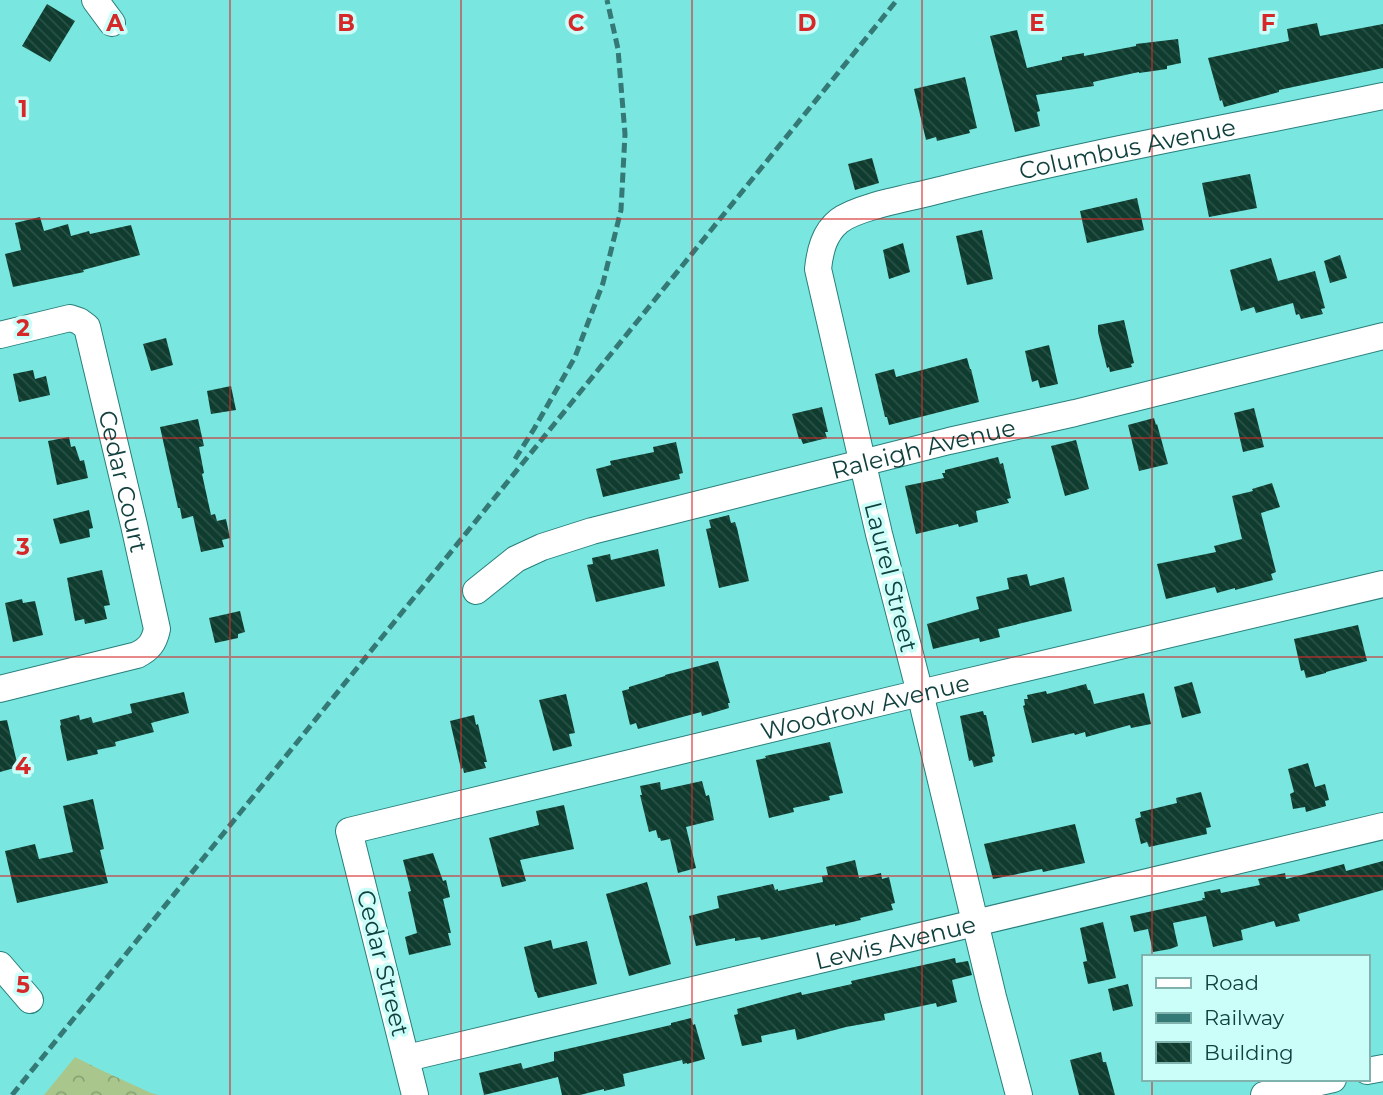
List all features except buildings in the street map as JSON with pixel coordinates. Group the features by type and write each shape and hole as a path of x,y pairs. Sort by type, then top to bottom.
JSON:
{"street":[{"path":"95,0 112,23"},
{"name":"Columbus Avenue","path":"874,207 1063,162 1383,96"},
{"name":"Laurel Street","path":"874,207 839,221 826,236 818,269 1019,1095"},
{"name":"Cedar Court","path":"0,335 70,318 87,327 157,629 152,644 137,655 0,690"},
{"name":"Raleigh Avenue","path":"476,591 516,559 542,547 592,531 949,440 1075,413 1383,336"},
{"name":"Woodrow Avenue","path":"349,831 1383,584"},
{"name":"Lewis Avenue","path":"407,1058 1383,827"},
{"name":"Cedar Street","path":"349,831 415,1095"},
{"path":"0,965 30,1000"},
{"path":"1264,1095 1324,1081"}],"green space":[{"path":"75,1057 151,1093 159,1095 44,1095"}],"railway":[{"path":"515,459 575,357 603,283 621,210 625,134 618,49 607,0"},
{"path":"12,1095 897,0"}]}
